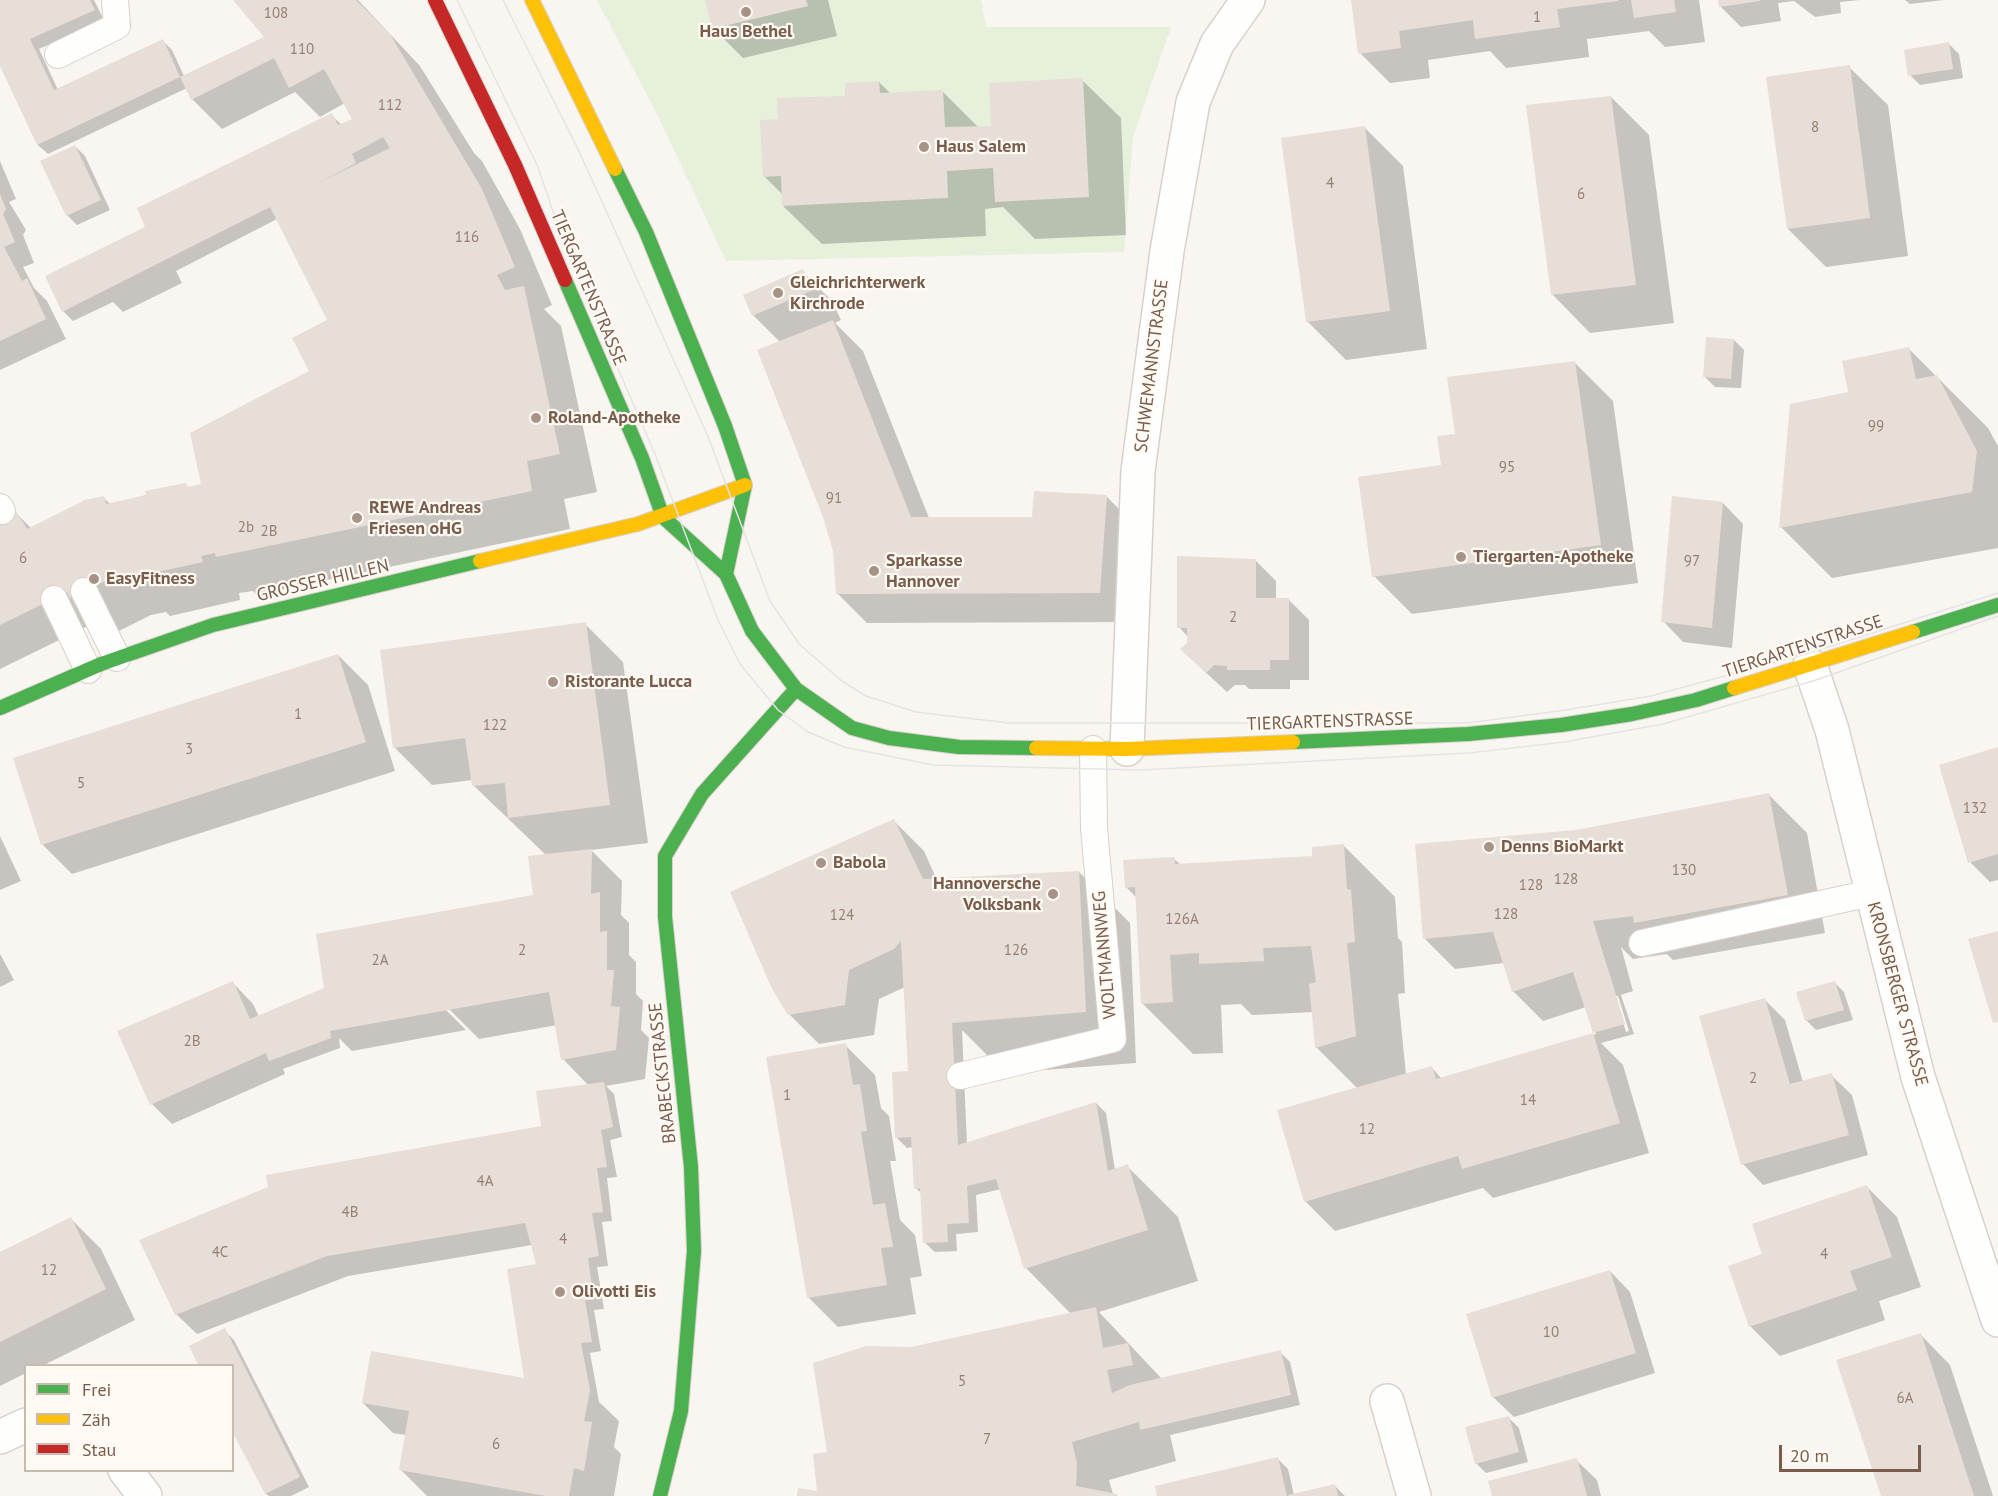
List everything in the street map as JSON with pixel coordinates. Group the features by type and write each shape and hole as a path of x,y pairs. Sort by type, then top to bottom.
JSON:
{"main road":[{"name":"TIERGARTENSTRASSE","path":"435,0 515,165 642,458 663,517 726,574 752,631 796,689 852,728 889,738 959,747 1127,750 1468,734 1561,725 1632,714 1696,700 1998,605"},
{"path":"532,0 646,232 725,426 745,485 726,574"},
{"name":"GROSSER HILLEN","path":"0,708 88,669 213,625 542,548 663,517 745,485"},
{"name":"BRABECKSTRASSE","path":"660,1496 681,1411 694,1251 691,1167 665,916 665,856 702,794 796,689"}],"street":[{"name":"SCHWEMANNSTRASSE","path":"1127,750 1138,471 1167,251 1192,102 1217,44 1248,0"},
{"name":"KRONSBERGER STRASSE","path":"1810,665 1832,730 1918,1077 1998,1320"},
{"path":"1387,1401 1414,1496"},
{"path":"0,1437 24,1426"},
{"path":"127,1472 145,1496"}],"lane":[{"path":"58,55 117,26 115,0"},
{"path":"84,591 117,658"},
{"path":"54,599 88,669"},
{"name":"WOLTMANNWEG","path":"960,1076 1113,1039 1094,828 1093,750"},
{"path":"1642,943 1871,893"}],"green space":[{"path":"597,0 981,0 986,27 1171,27 1133,137 1124,252 726,261 659,118"}],"building":[{"path":"0,0 90,0 95,10 30,39 54,90 163,39 180,77 37,145 0,66"},
{"path":"233,0 356,0 390,34 482,189 515,267 497,275 505,290 524,286 560,454 527,461 532,491 216,557 215,553 201,556 203,562 130,578 129,574 113,577 70,598 67,592 0,625 0,512 13,506 27,529 85,500 104,496 106,504 146,495 145,491 186,483 187,487 201,484 190,433 309,371 292,338 327,320 270,207 62,312 45,276 145,227 137,208 332,113 338,125 352,119 324,69 289,88 274,58 191,100 180,77 264,37","holes":["383,137 390,148 316,184 356,163 352,154"]},
{"name":"Haus Bethel","path":"705,0 806,0 808,6 712,29"},
{"path":"1351,0 1618,1 1557,9 1560,27 1475,39 1473,20 1399,31 1401,48 1358,54"},
{"path":"1631,0 1674,0 1676,12 1634,18"},
{"path":"1718,0 1760,0 1760,1 1719,7"},
{"path":"1949,42 1953,69 1908,76 1904,50"},
{"path":"1850,65 1870,218 1787,229 1766,77"},
{"name":"Haus Salem","path":"1083,78 1089,197 995,202 993,168 947,171 948,198 782,206 781,176 763,177 760,120 778,119 777,98 845,96 845,83 879,81 880,93 943,90 945,127 991,126 989,83"},
{"path":"1611,96 1636,285 1551,295 1526,105"},
{"path":"1365,126 1390,311 1306,322 1281,138"},
{"path":"75,145 101,200 66,216 40,161"},
{"path":"0,194 6,209 3,214 15,242 4,247 22,281 27,278 46,319 0,341"},
{"name":"Gleichrichterwerk Kirchrode","path":"803,269 813,290 752,316 743,295"},
{"path":"833,320 911,517 1032,517 1034,491 1107,495 1100,593 836,594 833,551 823,517 757,350"},
{"path":"1706,337 1734,339 1731,379 1703,377"},
{"path":"1909,347 1916,379 1937,375 1977,451 1972,492 1779,528 1790,404 1848,392 1842,361"},
{"path":"1575,361 1601,545 1372,577 1358,477 1441,465 1437,436 1455,434 1447,377"},
{"path":"1672,496 1723,502 1712,628 1661,622"},
{"path":"1177,556 1256,559 1256,598 1289,598 1289,660 1270,660 1270,670 1227,670 1227,666 1214,665 1206,673 1180,649 1187,643 1187,628 1177,628"},
{"path":"586,622 610,805 508,818 505,783 472,786 465,738 393,748 380,650"},
{"path":"338,654 366,742 41,845 13,758"},
{"path":"1998,747 1998,854 1968,863 1939,765"},
{"path":"1769,793 1788,895 1634,923 1633,916 1593,921 1625,1024 1593,1033 1573,972 1512,992 1493,932 1423,939 1415,844 1576,830"},
{"path":"894,819 923,879 1079,871 1086,1012 952,1023 958,1145 1096,1102 1108,1171 1128,1164 1148,1230 1024,1269 996,1179 967,1186 969,1223 947,1224 948,1242 923,1243 920,1188 914,1189 911,1137 895,1138 892,1072 908,1071 901,941 894,949 849,970 845,1005 788,1015 772,989 730,892"},
{"path":"1344,844 1347,889 1351,890 1355,942 1347,943 1356,1036 1315,1048 1309,984 1316,982 1311,946 1263,948 1264,961 1199,964 1199,953 1170,955 1173,1002 1141,1004 1135,887 1125,888 1123,860 1175,857 1175,864 1312,856 1312,847"},
{"path":"592,849 591,894 600,892 600,932 607,931 607,970 614,970 611,1006 620,1007 616,1050 561,1060 549,992 330,1031 331,1038 269,1061 266,1053 150,1105 117,1031 233,981 250,1019 324,988 316,934 533,895 528,856"},
{"path":"1998,931 1998,1022 1993,1023 1968,939"},
{"path":"1835,981 1844,1010 1805,1021 1796,992"},
{"path":"1765,998 1790,1084 1832,1073 1849,1135 1741,1165 1699,1016"},
{"path":"1593,1033 1620,1123 1462,1169 1458,1156 1304,1202 1277,1110 1432,1066 1436,1079"},
{"path":"846,1043 853,1085 860,1084 867,1131 861,1132 873,1205 885,1203 893,1247 881,1248 887,1285 807,1298 766,1057"},
{"path":"604,1082 613,1127 601,1130 607,1167 597,1168 603,1212 592,1213 599,1256 588,1258 594,1300 585,1300 592,1342 581,1343 590,1390 584,1421 592,1422 584,1471 574,1468 569,1496 546,1496 399,1470 409,1411 362,1403 371,1351 524,1378 507,1269 536,1264 525,1223 327,1256 175,1315 139,1240 268,1187 266,1175 541,1126 536,1091"},
{"path":"1867,1185 1892,1257 1850,1271 1857,1290 1749,1327 1728,1266 1762,1254 1752,1224"},
{"path":"71,1217 106,1289 0,1342 0,1252"},
{"path":"1610,1270 1636,1353 1492,1398 1466,1314"},
{"path":"1096,1307 1103,1348 1128,1343 1133,1365 1107,1370 1112,1393 1130,1385 1281,1350 1291,1395 1140,1430 1139,1422 1072,1442 1077,1463 1076,1486 1117,1494 1117,1496 797,1496 798,1488 817,1491 813,1454 827,1452 813,1363 866,1346 911,1347"},
{"path":"225,1328 300,1477 265,1494 234,1435 234,1364 198,1364 189,1346"},
{"path":"1921,1333 1974,1496 1881,1496 1836,1360"},
{"path":"1509,1416 1519,1452 1475,1464 1465,1427"},
{"path":"1278,1457 1287,1496 1157,1496 1155,1486"},
{"path":"1577,1458 1587,1496 1492,1496 1488,1481"},
{"path":"1335,1484 1338,1496 1288,1496 1288,1495"}],"tram line":[{"path":"457,0 538,167 564,244 655,454 718,620 740,664 778,710 808,732 844,747 933,765 1140,770 1469,753 1564,742 1663,724 1816,680 1998,616"},
{"path":"503,0 578,149 707,434 770,601 800,645 842,681 866,696 916,712 1009,723 1467,723 1651,696 1806,654 1998,593"}],"traffic: fast":[{"path":"615,169 646,232 725,426 745,485 726,574"},
{"path":"565,280 642,458 663,517 726,574 752,631 796,689 852,728 889,738 959,747 1036,748"},
{"path":"0,708 101,664 213,625 480,561"},
{"path":"1913,632 1998,605"},
{"path":"1293,742 1468,734 1561,725 1632,714 1696,700 1734,688"},
{"path":"660,1496 681,1411 694,1251 691,1167 665,917 665,856 702,794 796,689"}],"traffic: slow":[{"path":"532,0 615,169"},
{"path":"480,561 638,524 745,485"},
{"path":"1734,688 1913,632"},
{"path":"1036,748 1127,749 1293,742"}],"traffic: jam":[{"path":"435,0 515,165 565,280"}],"place":[{"name":"Haus Bethel","path":"746,12"},
{"name":"Haus Salem","path":"924,147"},
{"name":"Gleichrichterwerk Kirchrode","path":"778,293"},
{"name":"Roland-Apotheke","path":"536,418"},
{"name":"REWE Andreas Friesen oHG","path":"357,518"},
{"name":"Tiergarten-Apotheke","path":"1461,557"},
{"name":"Sparkasse Hannover","path":"874,571"},
{"name":"EasyFitness","path":"94,579"},
{"name":"Ristorante Lucca","path":"553,682"},
{"name":"Denns BioMarkt","path":"1489,847"},
{"name":"Babola","path":"821,863"},
{"name":"Hannoversche Volksbank","path":"1053,894"},
{"name":"Olivotti Eis","path":"560,1292"}]}
